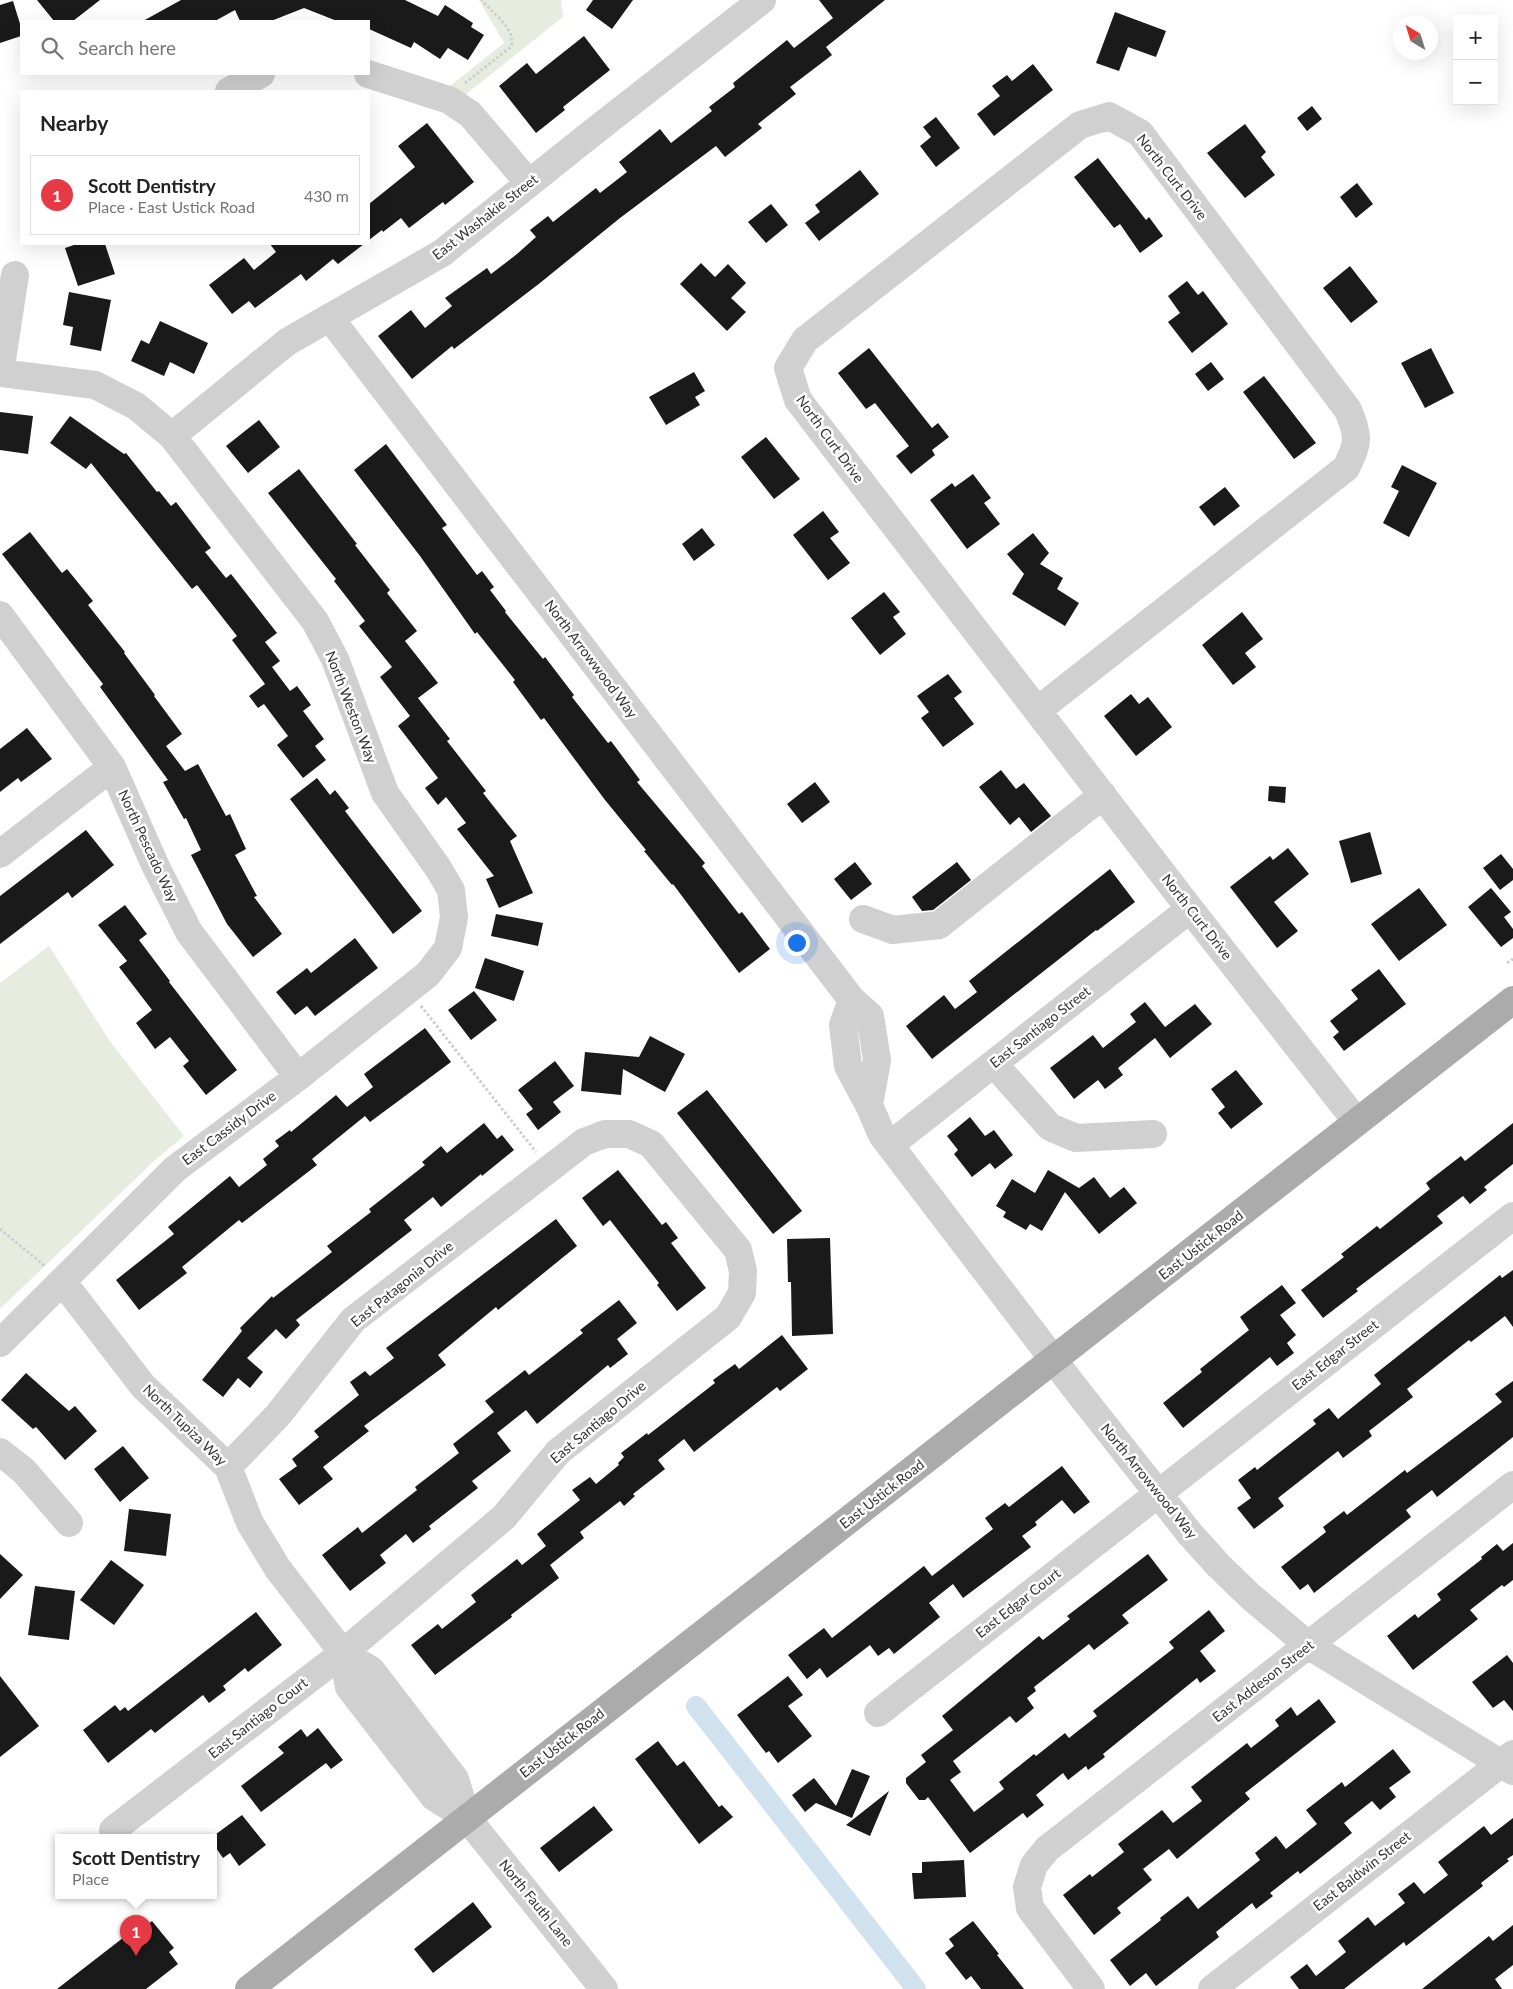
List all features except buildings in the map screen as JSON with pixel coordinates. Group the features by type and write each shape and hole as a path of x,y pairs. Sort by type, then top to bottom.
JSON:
{"main road":[{"name":"East Ustick Road","path":"248,1989 1513,1000"}],"street":[{"name":"East Washakie Street","path":"172,436 287,342 442,253 762,0"},
{"path":"231,90 259,75"},
{"path":"370,75 454,103 470,114 529,183"},
{"name":"North Curt Drive","path":"1038,710 1346,468 1356,450 1357,435 1348,410 1140,133 1109,116 1080,125 805,340 788,368 798,400 1190,909 1357,1122"},
{"path":"0,373 15,275"},
{"name":"North Arrowwood Way","path":"330,318 852,1000 843,1025 848,1066 869,1105 882,1136 1190,1534 1250,1596 1308,1645 1509,1763"},
{"name":"North Weston Way","path":"0,373 95,386 136,406 172,436 315,621 335,659 384,793 438,868 451,890 454,917"},
{"name":"North Pescado Way","path":"0,615 112,767 156,867 189,932 298,1077"},
{"path":"0,854 112,767"},
{"path":"863,919 894,930 939,925 1103,795"},
{"name":"East Santiago Street","path":"890,1145 1190,909"},
{"name":"East Cassidy Drive","path":"0,1343 175,1168 298,1077 428,974 448,948 454,917"},
{"path":"994,1064 1050,1128 1076,1138 1153,1134"},
{"name":"East Patagonia Drive","path":"228,1467 278,1415 353,1320 584,1142 605,1134 629,1134 651,1144 738,1250 743,1272 742,1293"},
{"name":"East Edgar Street","path":"1158,1494 1513,1216"},
{"name":"North Tupiza Way","path":"62,1281 143,1386 228,1467 250,1523 278,1569 343,1653 371,1670 456,1780 468,1818"},
{"name":"East Santiago Drive","path":"343,1653 504,1517 558,1452 728,1317 742,1293"},
{"path":"0,1452 24,1471 68,1523"},
{"name":"East Addeson Street","path":"1091,1989 1030,1908 1028,1886 1034,1865 1047,1849 1513,1486"},
{"name":"East Edgar Court","path":"878,1713 1158,1494"},
{"name":"East Santiago Court","path":"113,1830 343,1653"},
{"name":"East Baldwin Street","path":"1212,1989 1509,1763"},
{"name":"North Fauth Lane","path":"468,1818 604,1989"}],"path":[{"path":"454,103 463,85 511,48 512,35 482,0"},
{"path":"1507,963 1513,959"},
{"path":"409,989 549,1169"},
{"path":"0,1229 62,1281"}],"shaded area":[{"path":"479,0 561,0 563,17 465,95 450,86 504,43"},
{"path":"49,946 109,1040 184,1136 154,1161 0,1309 0,983"}],"waterway":[{"path":"696,1706 916,1989"}],"place":[{"name":"Scott Dentistry","path":"136,1956"}]}
